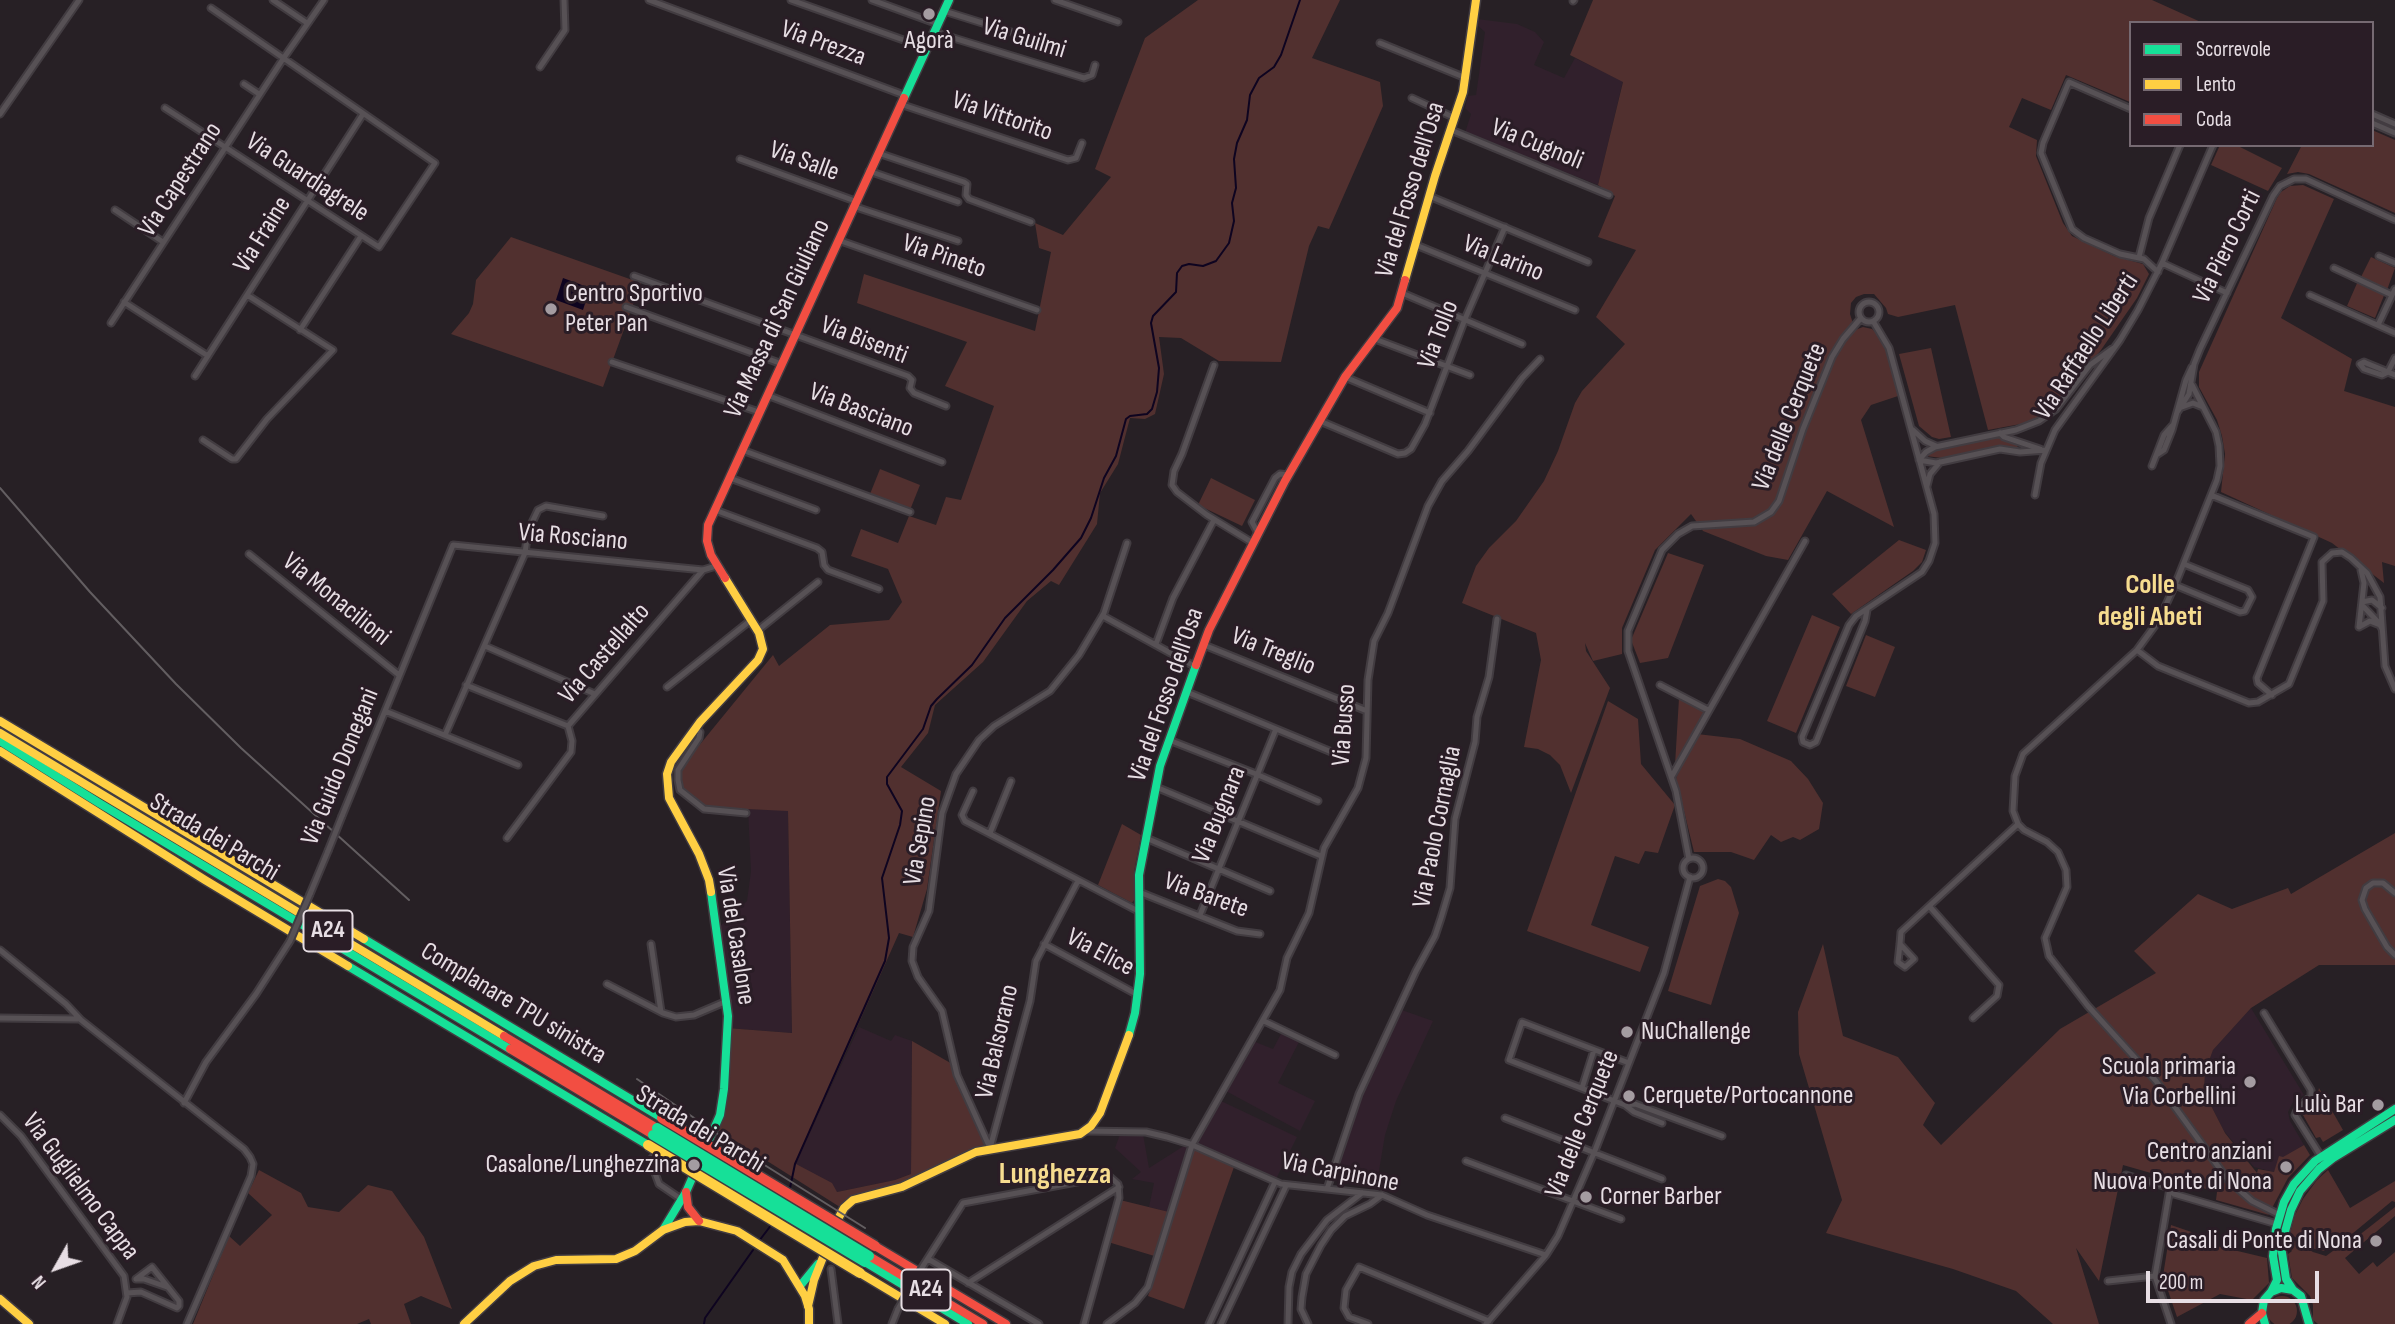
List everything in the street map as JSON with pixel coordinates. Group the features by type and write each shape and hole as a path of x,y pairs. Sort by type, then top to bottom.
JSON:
{"main road":[{"name":"Via Massa di San Giuliano","path":"716,566 708,549 709,522 949,0"},
{"name":"Via del Fosso dell'Osa","path":"1085,1131 1103,1107 1130,1032 1138,995 1139,869 1155,787 1169,740 1203,645 1252,543 1345,377 1394,315 1466,78 1476,0"},
{"path":"716,566 758,631"},
{"name":"Via del Casalone","path":"663,1230 682,1201 722,1108 727,1001 706,872 673,807 666,787 667,774 671,762 696,729 760,658 763,646 758,631"},
{"name":"Complanare TPU sinistra","path":"0,720 1006,1324"},
{"name":"Strada dei Parchi","path":"0,733 655,1132"},
{"name":"Strada dei Parchi","path":"0,741 99,803 867,1259 983,1324"},
{"path":"0,751 205,880 945,1324"},
{"path":"2265,1324 2262,1313 2264,1300 2277,1280 2273,1256 2278,1219 2294,1184 2323,1160 2395,1110"},
{"path":"2292,1290 2286,1279 2281,1246 2285,1226 2300,1191 2323,1160 2395,1120"},
{"path":"800,1286 812,1275 820,1261 839,1216 849,1203 861,1196 902,1187 962,1157 990,1148 1066,1138 1085,1131"},
{"path":"682,1201 699,1221"},
{"path":"682,1201 685,1222"},
{"path":"464,1324 510,1281 534,1266 556,1260 616,1259 635,1251 663,1230 685,1222 699,1221 724,1226 743,1234 776,1254 790,1269 808,1306"},
{"name":"Strada dei Parchi","path":"867,1259 968,1324"},
{"path":"790,1269 812,1275"},
{"path":"809,1324 812,1275"},
{"path":"2271,1292 2281,1288 2292,1290 2301,1296 2309,1324"},
{"path":"0,1299 29,1324"},
{"path":"2300,1324 2305,1310"},
{"path":"2249,1324 2262,1313"}],"street":[{"path":"0,114 79,0"},
{"path":"273,0 307,23"},
{"name":"Via Capestrano","path":"111,323 259,94 324,0"},
{"path":"540,67 565,30 564,0"},
{"name":"Via Prezza","path":"649,0 902,99"},
{"path":"791,0 926,48"},
{"path":"872,0 936,28"},
{"path":"1055,0 1118,22"},
{"path":"211,8 363,114"},
{"path":"944,11 1024,36"},
{"name":"Via Guilmi","path":"936,28 1084,78 1091,76 1095,65"},
{"path":"1380,43 1466,78"},
{"path":"2129,108 2069,82 2043,143 2043,159 2069,224 2077,234 2120,254 2139,257 2149,262 2158,272"},
{"path":"244,84 259,94"},
{"path":"1412,98 1455,118"},
{"name":"Via Vittorito","path":"902,99 1068,160 1076,158 1082,144"},
{"name":"Via Guardiagrele","path":"165,108 379,247 435,163 363,114"},
{"name":"Via Fraine","path":"195,376 363,114"},
{"path":"2374,115 2395,124"},
{"path":"2374,124 2395,133"},
{"name":"Via Cugnoli","path":"1451,130 1609,195"},
{"path":"2139,257 2149,218 2179,147"},
{"name":"Via Raffaello Liberti","path":"2035,495 2046,450 2061,421 2115,347 2158,272 2212,147"},
{"path":"878,153 964,182 969,199 1031,222"},
{"name":"Via Salle","path":"740,159 854,204"},
{"path":"869,171 958,202"},
{"name":"Via Piero Corti","path":"2152,466 2158,454 2164,450 2186,380 2275,192 2290,180 2309,180 2395,220"},
{"path":"1429,196 1588,262"},
{"name":"Via Massa di San Giuliano","path":"854,204 958,241"},
{"path":"115,210 163,242"},
{"name":"Via Tollo","path":"1320,421 1396,453 1405,453 1415,443 1505,227"},
{"path":"300,330 361,236"},
{"name":"Via Pineto","path":"838,240 1037,310"},
{"name":"Via Larino","path":"1416,245 1575,310"},
{"path":"2379,256 2395,263"},
{"path":"2162,263 2227,293"},
{"path":"2334,268 2394,292 2378,325"},
{"path":"634,276 795,335"},
{"path":"1402,293 1522,344"},
{"path":"203,440 232,459 237,458 264,423 333,350 247,295"},
{"path":"2310,295 2395,333"},
{"path":"124,302 208,356"},
{"path":"1866,303 1872,303 1878,310 1878,317 1873,321 1867,322 1859,313 1866,303"},
{"path":"626,307 782,364"},
{"name":"Via delle Cerquete","path":"1689,859 1672,776 1628,652 1628,631 1662,550 1684,530 1692,526 1754,522 1771,512 1779,501 1803,429 1832,356 1861,318"},
{"path":"1867,610 1816,742 1810,746 1803,743 1802,737 1849,625 1856,616 1922,572 1933,552 1936,533 1927,489 1889,348 1873,321"},
{"name":"Via Bisenti","path":"795,335 908,376 912,380 910,387 914,393 946,406"},
{"path":"1375,338 1470,375"},
{"path":"1919,460 1926,452 1940,446 2026,426 2048,415 2056,409 2090,365 2115,347"},
{"path":"2392,374 2395,358"},
{"name":"Via Busso","path":"1107,1324 1135,1303 1148,1287 1192,1145 1282,986 1285,966 1308,916 1321,856 1329,837 1358,791 1365,763 1368,680 1375,639 1386,617 1429,503 1439,486 1522,378 1541,359"},
{"path":"612,362 759,412"},
{"name":"Via Piero Corti","path":"2178,411 2187,399 2192,385 2194,364"},
{"path":"1214,365 1171,482 1175,491 1214,520 1252,543"},
{"path":"1345,377 1430,412"},
{"path":"2192,385 2216,432 2220,456 2217,480 2175,585 2159,620 2137,650 2023,754 2017,766 2012,802 2018,824 2053,846 2064,863 2067,887 2046,932 2045,944 2055,964 2156,1082 2234,1187 2278,1219"},
{"name":"Via Basciano","path":"767,395 942,462"},
{"path":"2178,411 2189,404 2205,409"},
{"path":"1910,427 1925,442 1940,446"},
{"path":"2000,433 2028,446 2046,450"},
{"name":"Via Massa di San Giuliano","path":"742,450 910,512"},
{"path":"1919,460 1940,462 2000,450 2046,450"},
{"path":"1927,489 1930,474 1940,462"},
{"path":"730,478 816,510"},
{"path":"2211,495 2314,537 2257,678 2258,683 2272,695"},
{"path":"445,735 525,553 530,527 541,506 603,516"},
{"path":"715,509 817,548 823,554 824,565 828,570 879,589"},
{"path":"1156,644 1173,598 1214,520"},
{"path":"1672,776 1805,541"},
{"name":"Via Sepino","path":"990,1148 957,1076 942,1011 914,968 912,949 929,913 941,819 958,770 976,743 989,730 1055,687 1079,655 1103,616 1127,543"},
{"name":"Via Rosciano","path":"453,545 703,570"},
{"name":"Via Guido Donegani","path":"184,1103 206,1062 256,994 290,941 453,545"},
{"path":"2137,650 2158,666 2249,703 2258,702 2289,684 2322,604 2322,562 2329,555 2345,553 2375,585 2382,608 2385,666 2395,689"},
{"name":"Via Monacilioni","path":"249,554 399,675"},
{"path":"2175,585 2240,612 2245,611 2252,597 2248,590 2183,564"},
{"path":"2357,564 2364,578 2359,627 2370,621 2381,628"},
{"path":"703,570 716,566"},
{"name":"Via Castellalto","path":"508,838 571,752 572,741 568,726 703,570"},
{"path":"758,631 818,582"},
{"path":"2362,604 2372,600 2382,608"},
{"path":"2362,604 2381,628"},
{"path":"1103,616 1196,667"},
{"name":"Via Paolo Cornaglia","path":"1327,1189 1359,1094 1435,936 1450,888 1455,819 1475,742 1477,717 1487,685 1497,619"},
{"path":"667,687 751,620"},
{"name":"Via Treglio","path":"1203,645 1367,711"},
{"path":"485,646 595,694"},
{"path":"2385,666 2395,674"},
{"path":"1827,676 1841,681"},
{"path":"466,685 568,726"},
{"path":"1660,685 1708,710"},
{"path":"1187,692 1334,752"},
{"path":"386,711 518,765"},
{"path":"1811,715 1825,721"},
{"path":"696,729 700,732 700,737 678,771 680,790 706,810 746,813"},
{"name":"Via Bugnara","path":"1200,915 1276,729"},
{"path":"1169,740 1318,802"},
{"path":"990,833 1011,781"},
{"path":"1155,787 1321,856"},
{"path":"973,791 964,807 962,819 1140,912"},
{"path":"1900,944 1901,932 2018,824"},
{"path":"1146,838 1270,891"},
{"path":"1689,859 1700,861 1703,868 1700,875 1690,877 1684,868 1689,859"},
{"name":"Via delle Cerquete","path":"1488,1322 1546,1255 1574,1201 1664,973 1690,877"},
{"name":"Via Balsorano","path":"990,1148 1030,1002 1034,968 1078,881"},
{"path":"2395,893 2383,883 2373,883 2367,888 2362,900 2387,947 2395,955"},
{"name":"Via Barete","path":"1139,892 1237,931 1260,934"},
{"path":"1930,907 1999,985 1997,996 1973,1018"},
{"path":"652,944 661,1012"},
{"name":"Via Elice","path":"1044,944 1138,995"},
{"path":"0,950 69,1006 81,1020 244,1149 253,1164 251,1176 187,1324"},
{"path":"607,984 674,1016 687,1017 727,1001"},
{"path":"2264,1013 2311,1090 2310,1098 2298,1108 2295,1115 2323,1160"},
{"path":"0,1018 66,1017 81,1020"},
{"path":"1264,1021 1335,1055"},
{"path":"1629,1063 1522,1022 1509,1060 1625,1105 1634,1112 1662,1123"},
{"path":"1581,1088 1594,1050"},
{"path":"1625,1105 1635,1104 1722,1136"},
{"name":"Via Guglielmo Cappa","path":"0,1115 21,1136 126,1280 127,1293 117,1324"},
{"path":"1505,1118 1662,1179"},
{"name":"Via Carpinone","path":"1085,1131 1149,1133 1192,1145 1286,1186 1382,1195 1427,1215 1546,1255"},
{"path":"652,1157 659,1184 682,1201"},
{"path":"1466,1161 1621,1219"},
{"path":"2126,1175 2169,1188 2174,1194 2278,1219"},
{"path":"892,1324 923,1266 964,1203 1106,1176 1115,1179 1119,1187 1119,1200 1084,1324"},
{"path":"1209,1324 1275,1182"},
{"path":"1220,1324 1286,1186"},
{"path":"968,1283 1119,1187"},
{"path":"2169,1188 2155,1276 2171,1324"},
{"path":"1288,1324 1290,1279 1303,1251 1327,1220 1362,1193"},
{"path":"1308,1324 1301,1309 1301,1297 1306,1273 1321,1245 1345,1216 1382,1195"},
{"path":"928,1259 1039,1324"},
{"path":"127,1293 141,1292 177,1308 180,1306 152,1267 136,1279"},
{"path":"1368,1324 1349,1317 1344,1308 1346,1290 1359,1268 1488,1322"},
{"path":"831,1269 838,1324"},
{"path":"2108,1281 2155,1276"},
{"path":"126,1280 144,1279 169,1288"}],"shaded area":[{"path":"1198,0 1340,0 1312,58 1380,82 1383,106 1329,229 1318,226 1309,246 1281,362 1219,361 1181,338 1159,337 1164,374 1155,414 1145,419 1130,418 1118,464 1100,493 1097,524 1059,585 1051,581 1027,601 983,662 935,705 928,733 901,767 941,791 927,889 913,937 899,933 796,1164 832,1183 837,1192 911,1174 912,1041 954,1065 990,1148 902,1187 866,1195 843,1209 715,1128 727,1028 792,1033 788,811 704,807 680,787 683,760 697,748 773,655 779,666 830,625 889,620 902,602 888,569 851,556 861,529 898,543 909,516 936,525 946,497 961,500 994,406 945,386 967,342 857,303 864,274 1035,331 1051,252 1039,248 1035,223 1063,235 1111,177 1095,169 1145,38"},
{"path":"1593,0 2152,0 2199,21 2129,21 2129,102 2066,75 2051,110 2022,98 2009,127 2037,140 2036,156 2063,223 2072,236 2114,256 2143,264 2149,274 2137,298 2101,350 2051,410 2026,423 1988,430 1955,305 1898,317 1888,314 1874,294 1856,297 1851,303 1850,314 1855,330 1863,327 1872,329 1879,335 1887,353 1898,396 1871,405 1861,420 1894,527 1827,491 1788,560 1766,556 1703,531 1691,514 1655,550 1622,628 1622,654 1593,661 1585,643 1586,651 1610,688 1571,793 1560,765 1550,755 1538,749 1524,747 1541,660 1536,633 1462,603 1476,566 1489,548 1516,521 1544,481 1582,391 1625,344 1596,317 1636,250 1598,237 1615,196 1598,185 1623,82 1570,55"},
{"path":"1477,19 1517,24 1535,32 1544,42 1534,65 1564,78 1575,58 1623,81 1598,185 1465,133 1471,114 1465,108 1468,96 1476,95 1485,32 1476,24"},
{"path":"2374,131 2395,140 2395,213 2309,174 2287,174 2301,147 2374,147"},
{"path":"2219,147 2240,147 2282,168 2268,191 2211,165"},
{"path":"2303,185 2334,199 2281,318 2352,359 2344,391 2395,407 2395,566 2382,562 2384,583 2332,543 2221,492 2225,454 2222,436 2217,420 2199,387 2199,372 2277,198 2290,186"},
{"name":"Centro Sportivo Peter Pan","path":"511,237 641,283 603,387 451,334 469,313 476,280"},
{"path":"2371,257 2395,268 2387,290 2361,277"},
{"path":"563,278 590,288 583,310 556,300"},
{"path":"2358,281 2385,293 2375,318 2347,306"},
{"path":"1931,348 1951,437 1939,439 1932,437 1919,426 1899,354"},
{"path":"1996,436 2014,442 2018,445 2017,448 1996,446 1942,458 1926,456 1932,450"},
{"path":"880,469 920,485 910,510 870,494"},
{"path":"1211,478 1255,500 1242,526 1198,505"},
{"path":"1899,540 1926,550 1922,562 1851,614 1832,594"},
{"path":"1668,553 1704,565 1668,658 1640,663 1631,640"},
{"path":"1812,615 1840,627 1796,733 1767,721"},
{"path":"1866,635 1895,647 1875,697 1846,686"},
{"path":"1679,698 1704,712 1675,765"},
{"path":"1608,701 1638,719 1641,764 1675,805 1658,853 1645,851 1639,864 1615,856 1591,925 1649,947 1640,972 1527,931"},
{"path":"1697,734 1740,739 1791,761 1808,779 1823,803 1819,829 1800,840 1793,837 1781,842 1771,835 1754,860 1731,852 1694,852 1676,778"},
{"path":"748,809 788,810 792,1033 727,1028 717,929 747,901 751,871"},
{"path":"1122,824 1141,835 1132,903 1098,885"},
{"path":"2395,833 2395,965 2319,965 2251,1008 2213,1050 2205,1072 2204,1092 2225,1133 2257,1173 2258,1169 2274,1172 2279,1156 2283,1157 2304,1145 2310,1155 2288,1178 2272,1208 2260,1202 2269,1215 2216,1200 2217,1192 2123,1165 2099,1281 2076,1248 2099,1324 2053,1324 2016,1291 1953,1269 1826,1233 1842,1200 1799,1054 1798,1012 1823,944 1843,1036 1898,1057 1935,1103 1923,1125 1941,1145 2060,1029 2156,973 2134,951 2198,894 2232,909 2288,888 2291,894"},
{"path":"1718,879 1731,887 1739,913 1711,1005 1668,991 1700,886"},
{"name":"Scuola primaria Via Corbellini","path":"2251,1008 2304,1095 2293,1102 2288,1112 2290,1121 2304,1145 2282,1158 2274,1172 2254,1167 2224,1131 2204,1092 2205,1072 2213,1050"},
{"path":"1399,1009 1433,1021 1396,1101 1385,1135 1378,1177 1335,1164 1359,1094"},
{"path":"859,1027 891,1041 895,1035 912,1041 911,1174 837,1192 795,1164"},
{"path":"1282,1032 1300,1040 1278,1083 1315,1101 1300,1131 1224,1090 1253,1041 1273,1049"},
{"path":"2319,1088 2343,1130 2323,1142 2320,1137 2316,1138 2303,1115 2315,1104"},
{"path":"1219,1100 1297,1137 1275,1181 1194,1144"},
{"path":"1120,1134 1143,1134 1149,1168 1187,1144 1189,1146 1168,1212 1149,1207 1154,1183 1132,1179 1141,1172 1115,1148"},
{"path":"1189,1146 1234,1167 1184,1309 1148,1296 1161,1258 1108,1242 1120,1200 1169,1212"},
{"path":"259,1170 301,1193 308,1207 339,1212 368,1185 392,1191 424,1237 452,1309 421,1296 404,1304 411,1324 371,1324 369,1319 357,1324 193,1324 229,1236 240,1246 272,1215 248,1193"},
{"path":"2328,1170 2350,1208 2395,1181 2395,1202 2392,1201 2341,1243 2324,1251 2315,1249 2290,1234 2303,1199"},
{"path":"2395,1207 2395,1216 2345,1258 2359,1274 2373,1262 2377,1267 2395,1252 2395,1324 2318,1324 2313,1320 2310,1296 2292,1278 2288,1254 2292,1251 2289,1247 2290,1238 2313,1252 2326,1256 2337,1248 2339,1251"},
{"path":"2171,1225 2206,1237 2204,1243 2267,1258 2269,1283 2252,1300 2220,1294 2177,1317 2163,1276"},
{"path":"2276,1297 2288,1297 2296,1305 2296,1317 2288,1325 2276,1325 2268,1317 2268,1305"}],"waterway":[{"path":"790,1188 795,1164 885,961 889,938 882,878 902,811 887,784 887,777 923,729 931,706 972,665 1005,618 1081,538 1091,518 1104,478 1116,456 1126,419 1147,414 1152,409 1159,368 1151,323 1153,316 1176,292 1177,273 1182,266 1203,266 1216,261 1229,243 1234,221 1232,203 1236,188 1234,159 1237,143 1247,120 1250,95 1259,78 1274,67 1281,55 1300,0"},
{"path":"759,1241 772,1224"},
{"path":"704,1324 705,1318 753,1250"}],"railway":[{"path":"0,488 90,592 176,684 241,748 409,900"},
{"path":"637,1079 747,1154 865,1228"}],"traffic: fast":[{"path":"904,98 949,0"},
{"path":"1129,1035 1140,974 1139,875 1160,766 1196,665"},
{"path":"0,741 510,1049"},
{"path":"663,1230 686,1192 720,1115 724,1089 728,1016 711,892"},
{"path":"364,939 662,1118"},
{"path":"348,966 648,1145"},
{"path":"2271,1292 2277,1280 2273,1256 2276,1229 2284,1202 2294,1184 2315,1161 2395,1109"},
{"path":"2293,1290 2286,1279 2281,1246 2291,1210 2300,1191 2319,1169 2333,1158 2395,1120"},
{"path":"657,1128 869,1256"},
{"path":"653,1135 865,1262"},
{"path":"865,1262 968,1324"},
{"path":"800,1286 818,1264"},
{"path":"2265,1324 2262,1313 2264,1300 2271,1292 2281,1288 2293,1290 2301,1296 2309,1324"}],"traffic: slow":[{"path":"1405,280 1463,92 1476,0"},
{"path":"711,892 699,854 669,798 667,774 671,762 700,722 758,660 763,649 759,633 725,578"},
{"path":"0,721 364,939"},
{"path":"0,733 504,1036"},
{"path":"0,751 348,966"},
{"path":"808,1306 814,1280 838,1219 844,1208 853,1200 902,1187 976,1152 1080,1134 1091,1126 1100,1113 1129,1035"},
{"path":"648,1145 860,1273"},
{"path":"464,1324 510,1281 534,1266 556,1260 616,1259 635,1251 663,1230 685,1222 699,1221 737,1231 783,1260 805,1296 809,1309 809,1324"},
{"path":"860,1273 945,1324"},
{"path":"0,1299 29,1324"}],"traffic: jam":[{"path":"725,578 711,555 707,541 708,525 904,98"},
{"path":"1196,665 1209,630 1285,481 1345,377 1397,308 1405,280"},
{"path":"504,1036 657,1128"},
{"path":"510,1049 653,1135"},
{"path":"662,1118 875,1246"},
{"path":"686,1192 688,1207 699,1221"},
{"path":"875,1246 1006,1324"},
{"path":"869,1256 983,1324"},
{"path":"2249,1324 2262,1313"}],"place":[{"name":"Agorà","path":"929,14"},
{"name":"Centro Sportivo Peter Pan","path":"551,309"},
{"name":"NuChallenge","path":"1627,1032"},
{"name":"Scuola primaria Via Corbellini","path":"2250,1082"},
{"name":"Cerquete/Portocannone","path":"1629,1096"},
{"name":"Lulù Bar","path":"2378,1105"},
{"name":"Casalone/Lunghezzina","path":"694,1165"},
{"name":"Centro anziani Nuova Ponte di Nona","path":"2286,1167"},
{"name":"Corner Barber","path":"1586,1197"},
{"name":"Casali di Ponte di Nona","path":"2376,1241"}],"district":[{"name":"Colle degli Abeti","path":"2150,602"},
{"name":"Lunghezza","path":"1055,1175"}]}
